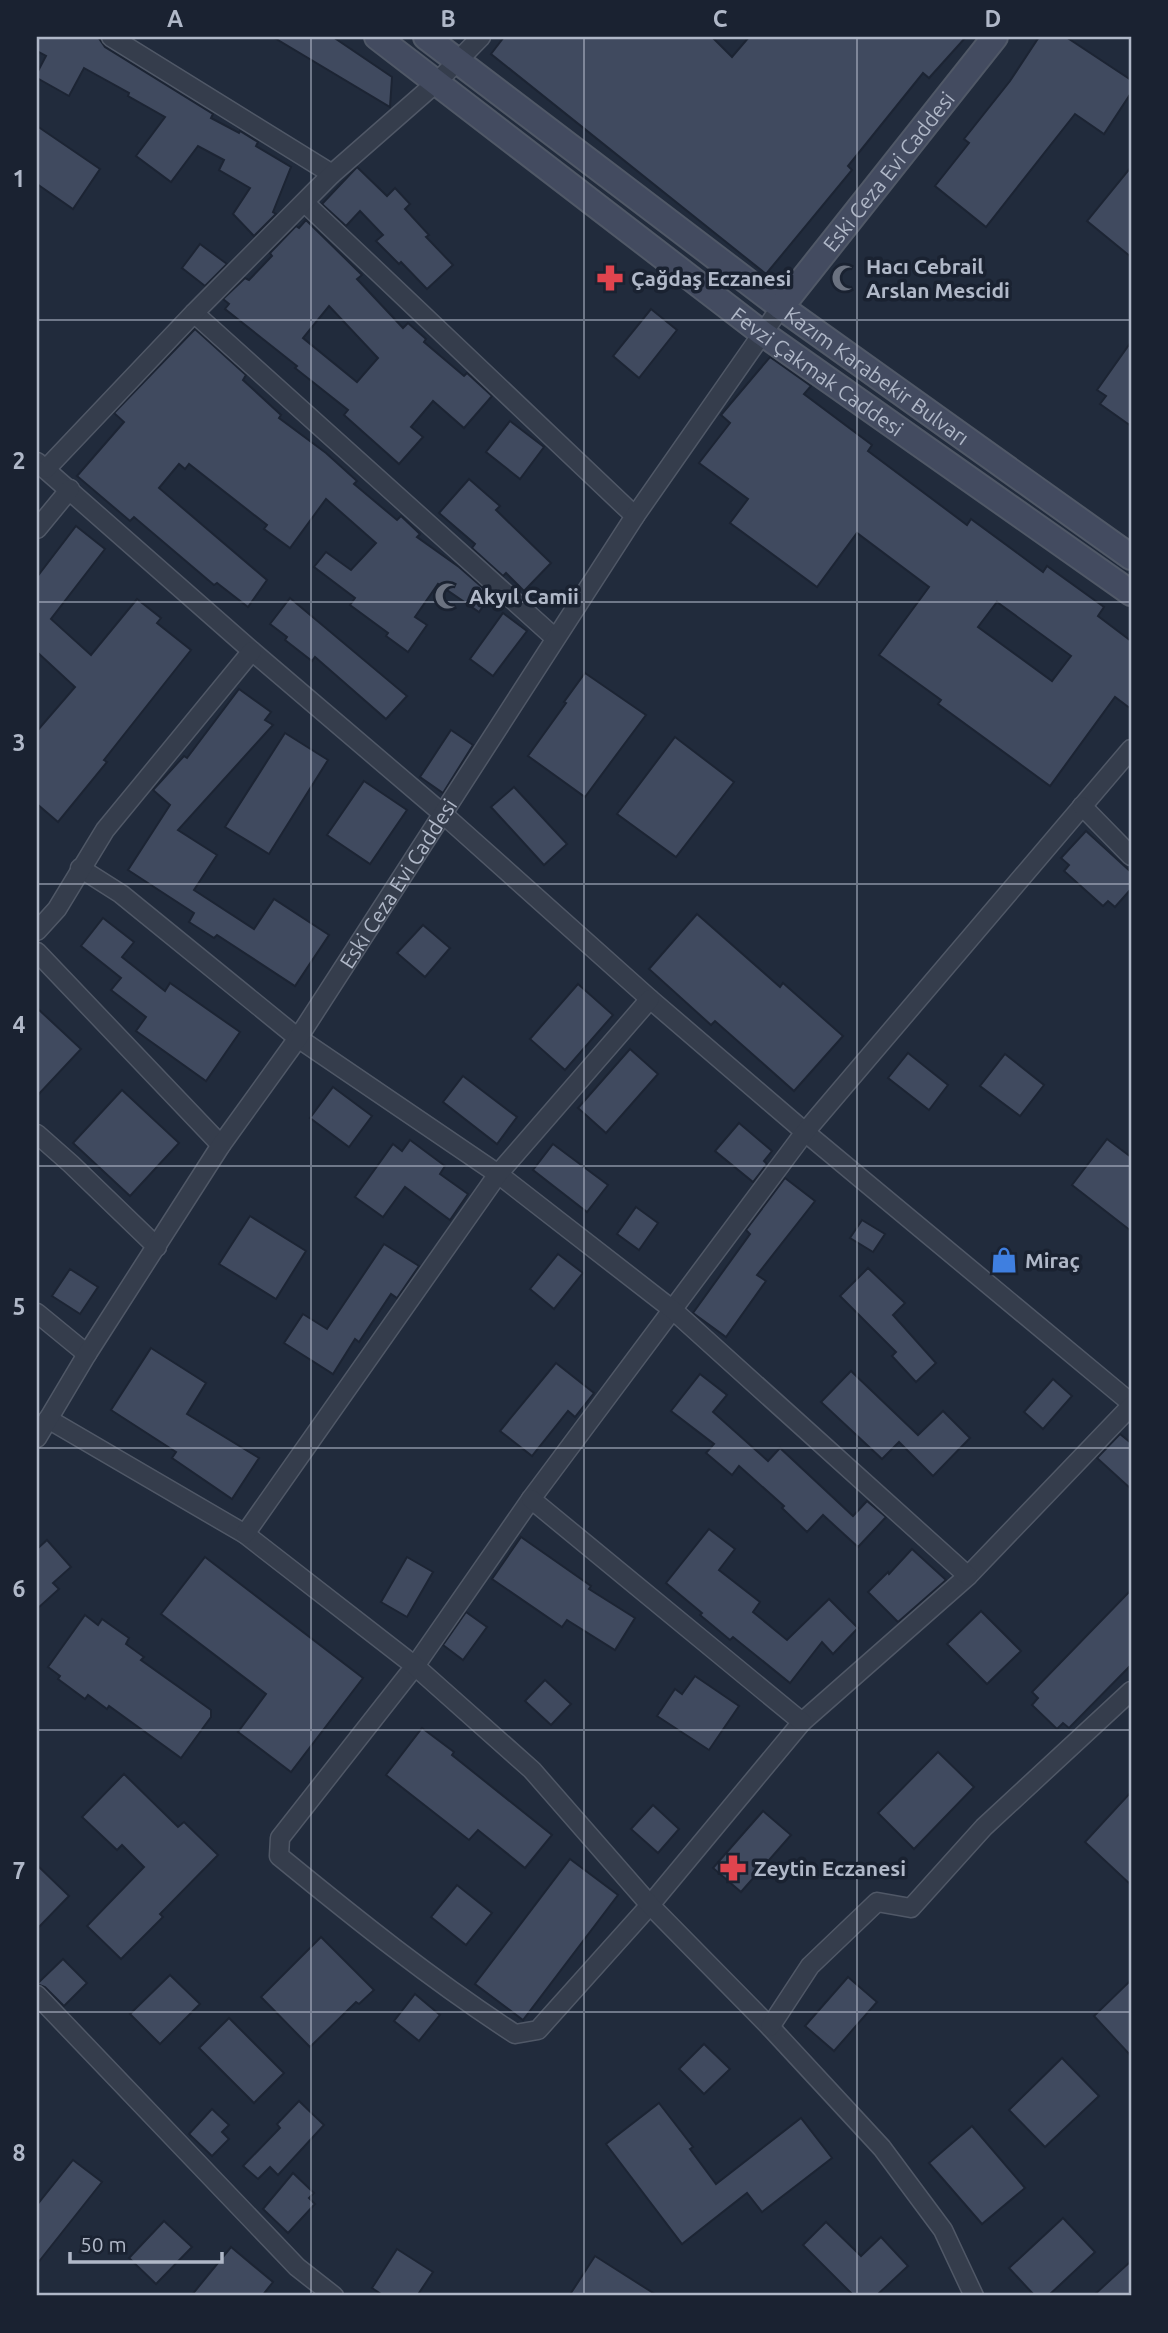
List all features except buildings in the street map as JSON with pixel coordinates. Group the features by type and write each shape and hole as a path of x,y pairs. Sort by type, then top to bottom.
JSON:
{"main road":[{"name":"Fevzi Çakmak Caddesi","path":"377,37 762,333 1131,593"},
{"name":"Kazım Karabekir Bulvarı","path":"426,37 781,307 1131,557"},
{"name":"Eski Ceza Evi Caddesi","path":"781,307 995,37"}],"street":[{"path":"111,37 332,174"},
{"path":"481,37 437,82 332,174 41,466 443,814 650,999 805,1132 1131,1404 968,1576 802,1722 650,1905 538,2029 515,2034 460,1999 372,1933 279,1856 280,1838 415,1665 531,1499 805,1132 1131,749"},
{"path":"305,203 635,516"},
{"name":"Eski Ceza Evi Caddesi","path":"37,1438 87,1354 221,1145 298,1038 635,516 781,307"},
{"path":"194,313 555,638"},
{"path":"37,529 70,489"},
{"path":"37,931 57,909 105,830 252,651"},
{"path":"1082,806 1131,856"},
{"path":"80,868 121,894 298,1038 498,1174 673,1310 968,1576"},
{"path":"37,952 221,1145"},
{"path":"245,1534 498,1174 650,999"},
{"path":"37,1134 157,1247"},
{"path":"37,1313 87,1354"},
{"path":"48,1419 245,1534 415,1665 532,1770 650,1905 770,2027 882,2148 943,2230 974,2296"},
{"path":"531,1499 802,1722"},
{"path":"770,2027 810,1966 877,1902 911,1908 984,1827 1131,1691"},
{"path":"37,1995 297,2267 334,2296"}],"place":[{"name":"Çağdaş Eczanesi","path":"610,278"},
{"name":"Hacı Cebrail Arslan Mescidi","path":"845,278"},
{"name":"Akyıl Camii","path":"448,596"},
{"name":"Miraç","path":"1004,1260"},
{"name":"Zeytin Eczanesi","path":"733,1868"}]}
